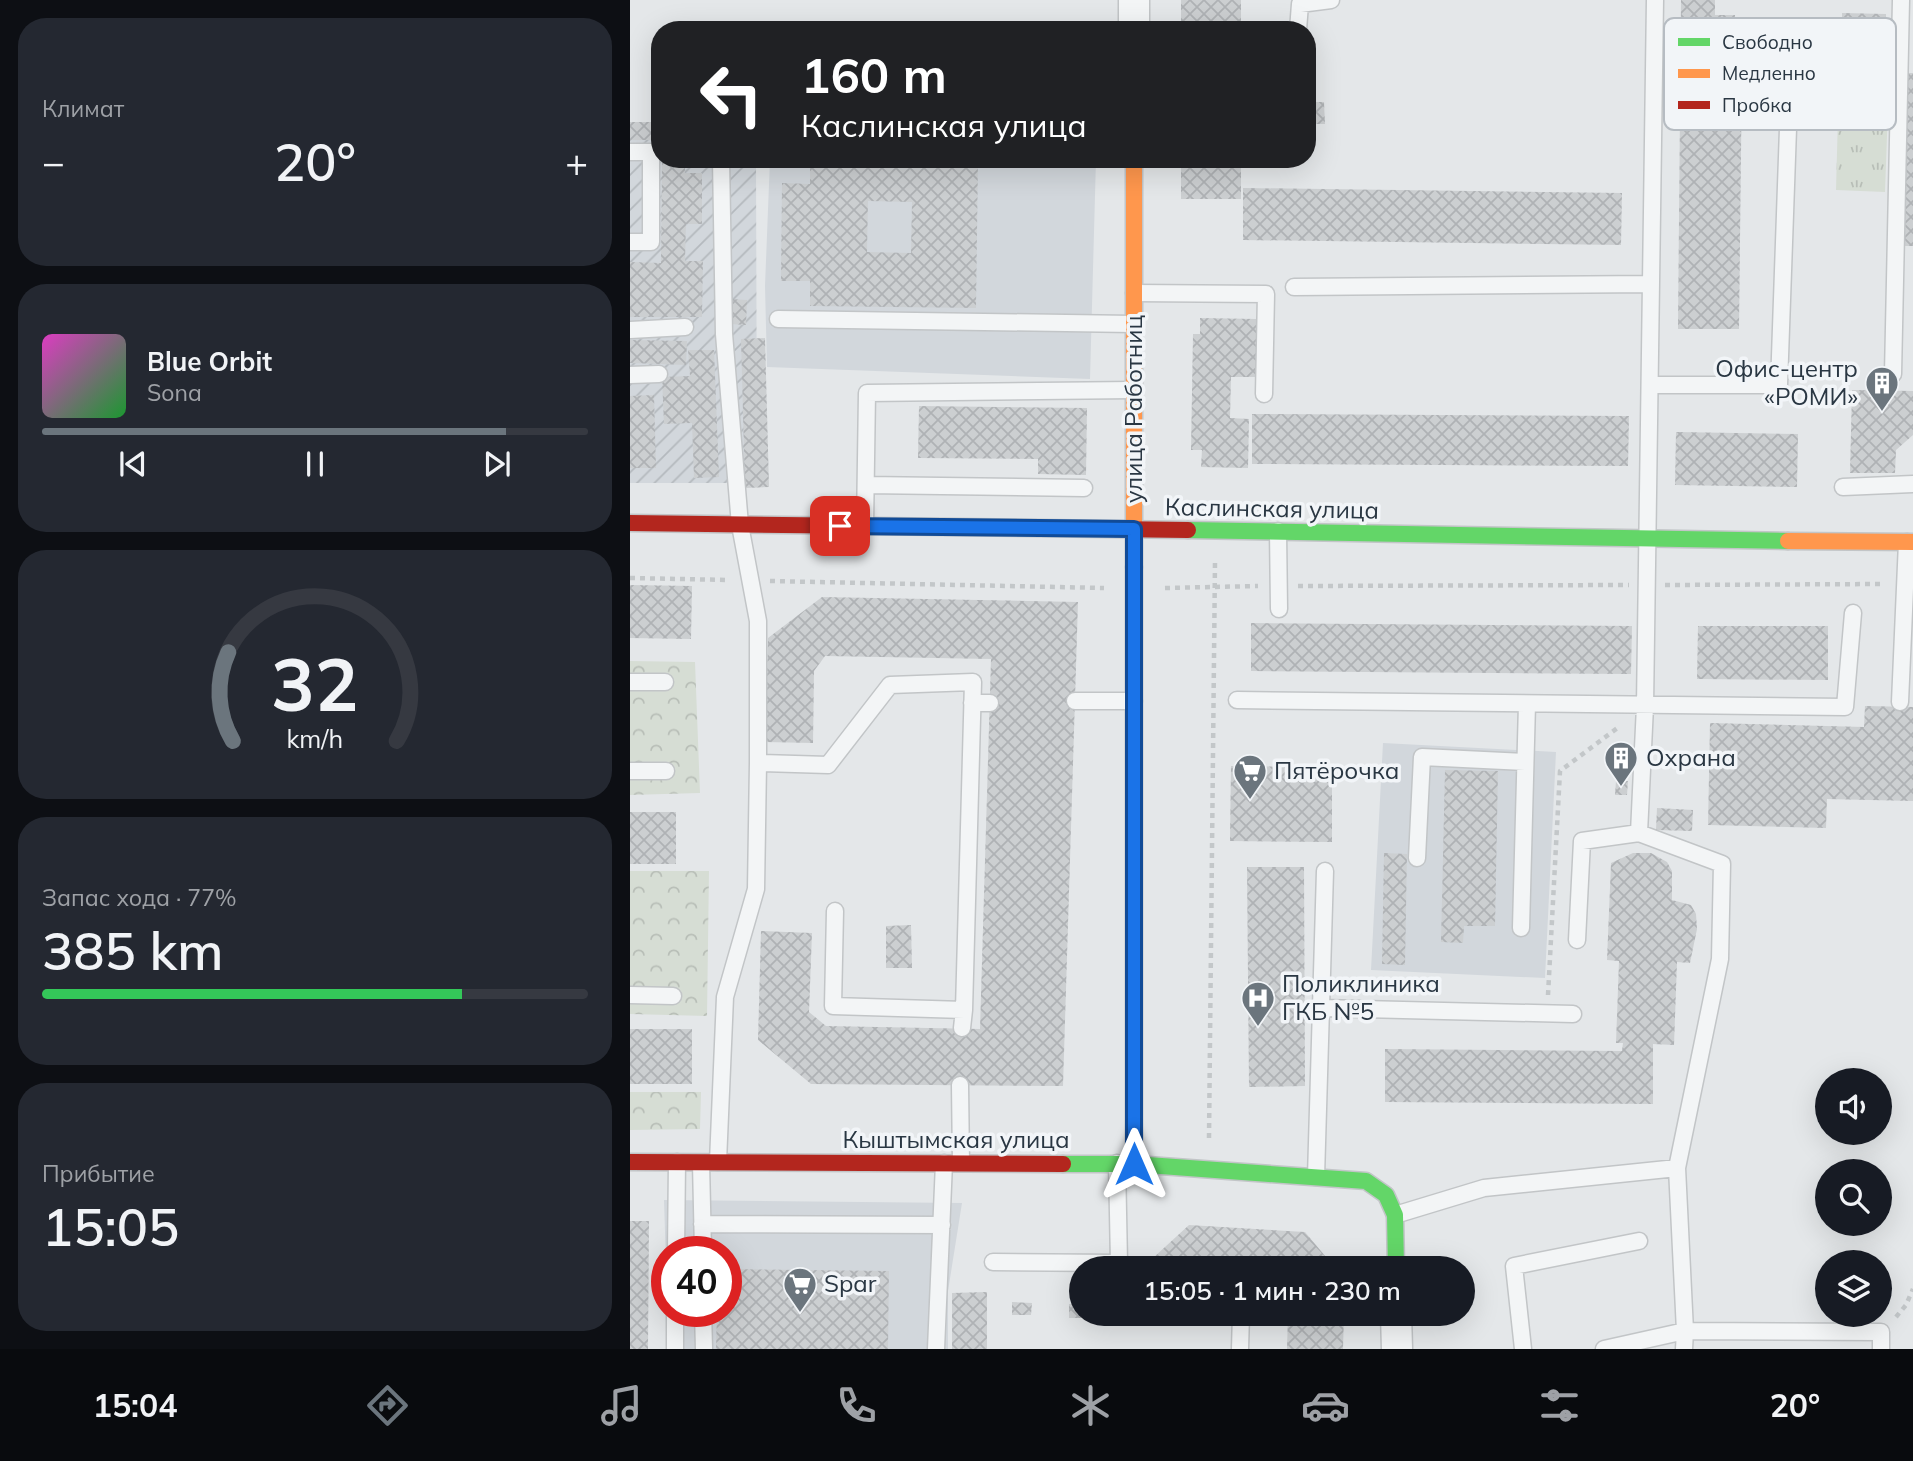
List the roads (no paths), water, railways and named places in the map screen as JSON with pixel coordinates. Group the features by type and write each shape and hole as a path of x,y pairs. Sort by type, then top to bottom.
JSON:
{"street":[{"path":"1133,0 1133,21"},
{"name":"улица Работниц","path":"1133,168 1134,1164"},
{"name":"Каслинская улица","path":"630,523 1910,542"},
{"name":"Кыштымская улица","path":"630,1162 1117,1163 1208,1169 1366,1181 1386,1195 1395,1216"},
{"path":"1395,1216 1396,1256"},
{"path":"1396,1326 1397,1349"}],"lane":[{"path":"1299,21 1300,4 1331,0"},
{"path":"1639,833 1645,706 1655,0"},
{"path":"1893,374 1901,0"},
{"path":"1651,385 1779,385 1788,130"},
{"path":"630,152 651,152 651,242 630,242"},
{"path":"702,1236 725,997 756,889 758,621 740,525 724,334 721,168"},
{"path":"1294,287 1651,284"},
{"path":"1133,293 1266,294 1264,394"},
{"path":"778,319 1133,324"},
{"path":"630,330 685,327"},
{"path":"630,375 659,374"},
{"path":"865,526 867,393 1134,390"},
{"path":"1843,487 1913,484"},
{"path":"866,485 1084,488"},
{"path":"1278,531 1279,609"},
{"path":"1900,702 1910,542"},
{"path":"1237,701 1845,707 1853,613"},
{"path":"630,682 665,682"},
{"path":"758,763 828,765 890,685 973,682 962,1028"},
{"path":"1076,701 1134,701"},
{"path":"972,703 990,702"},
{"path":"1521,928 1527,704"},
{"path":"1417,858 1422,757 1525,762"},
{"path":"630,771 666,771"},
{"path":"1577,940 1582,841 1639,833 1722,864 1720,959 1677,1168 1684,1349"},
{"path":"1317,1178 1325,871"},
{"path":"835,911 833,1006 964,1010"},
{"path":"630,995 673,996"},
{"path":"1321,1008 1573,1014"},
{"path":"960,1085 961,1163"},
{"path":"676,1236 677,1162"},
{"path":"936,1349 944,1163"},
{"path":"993,1262 1119,1263 1117,1163"},
{"path":"1395,1216 1484,1188 1677,1168"},
{"path":"702,1224 942,1224"},
{"path":"1523,1349 1514,1266 1639,1241"},
{"path":"1240,1349 1241,1326"},
{"path":"675,1349 676,1327"},
{"path":"703,1327 704,1349"},
{"path":"1604,1349 1685,1331 1881,1332 1881,1349"}],"place":[{"name":"Офис-центр «РОМИ»","path":"1882,413"},
{"name":"Охрана","path":"1621,788"},
{"name":"Пятёрочка","path":"1250,801"},
{"name":"Поликлиника ГКБ №5","path":"1258,1028"},
{"name":"Spar","path":"800,1314"}]}
